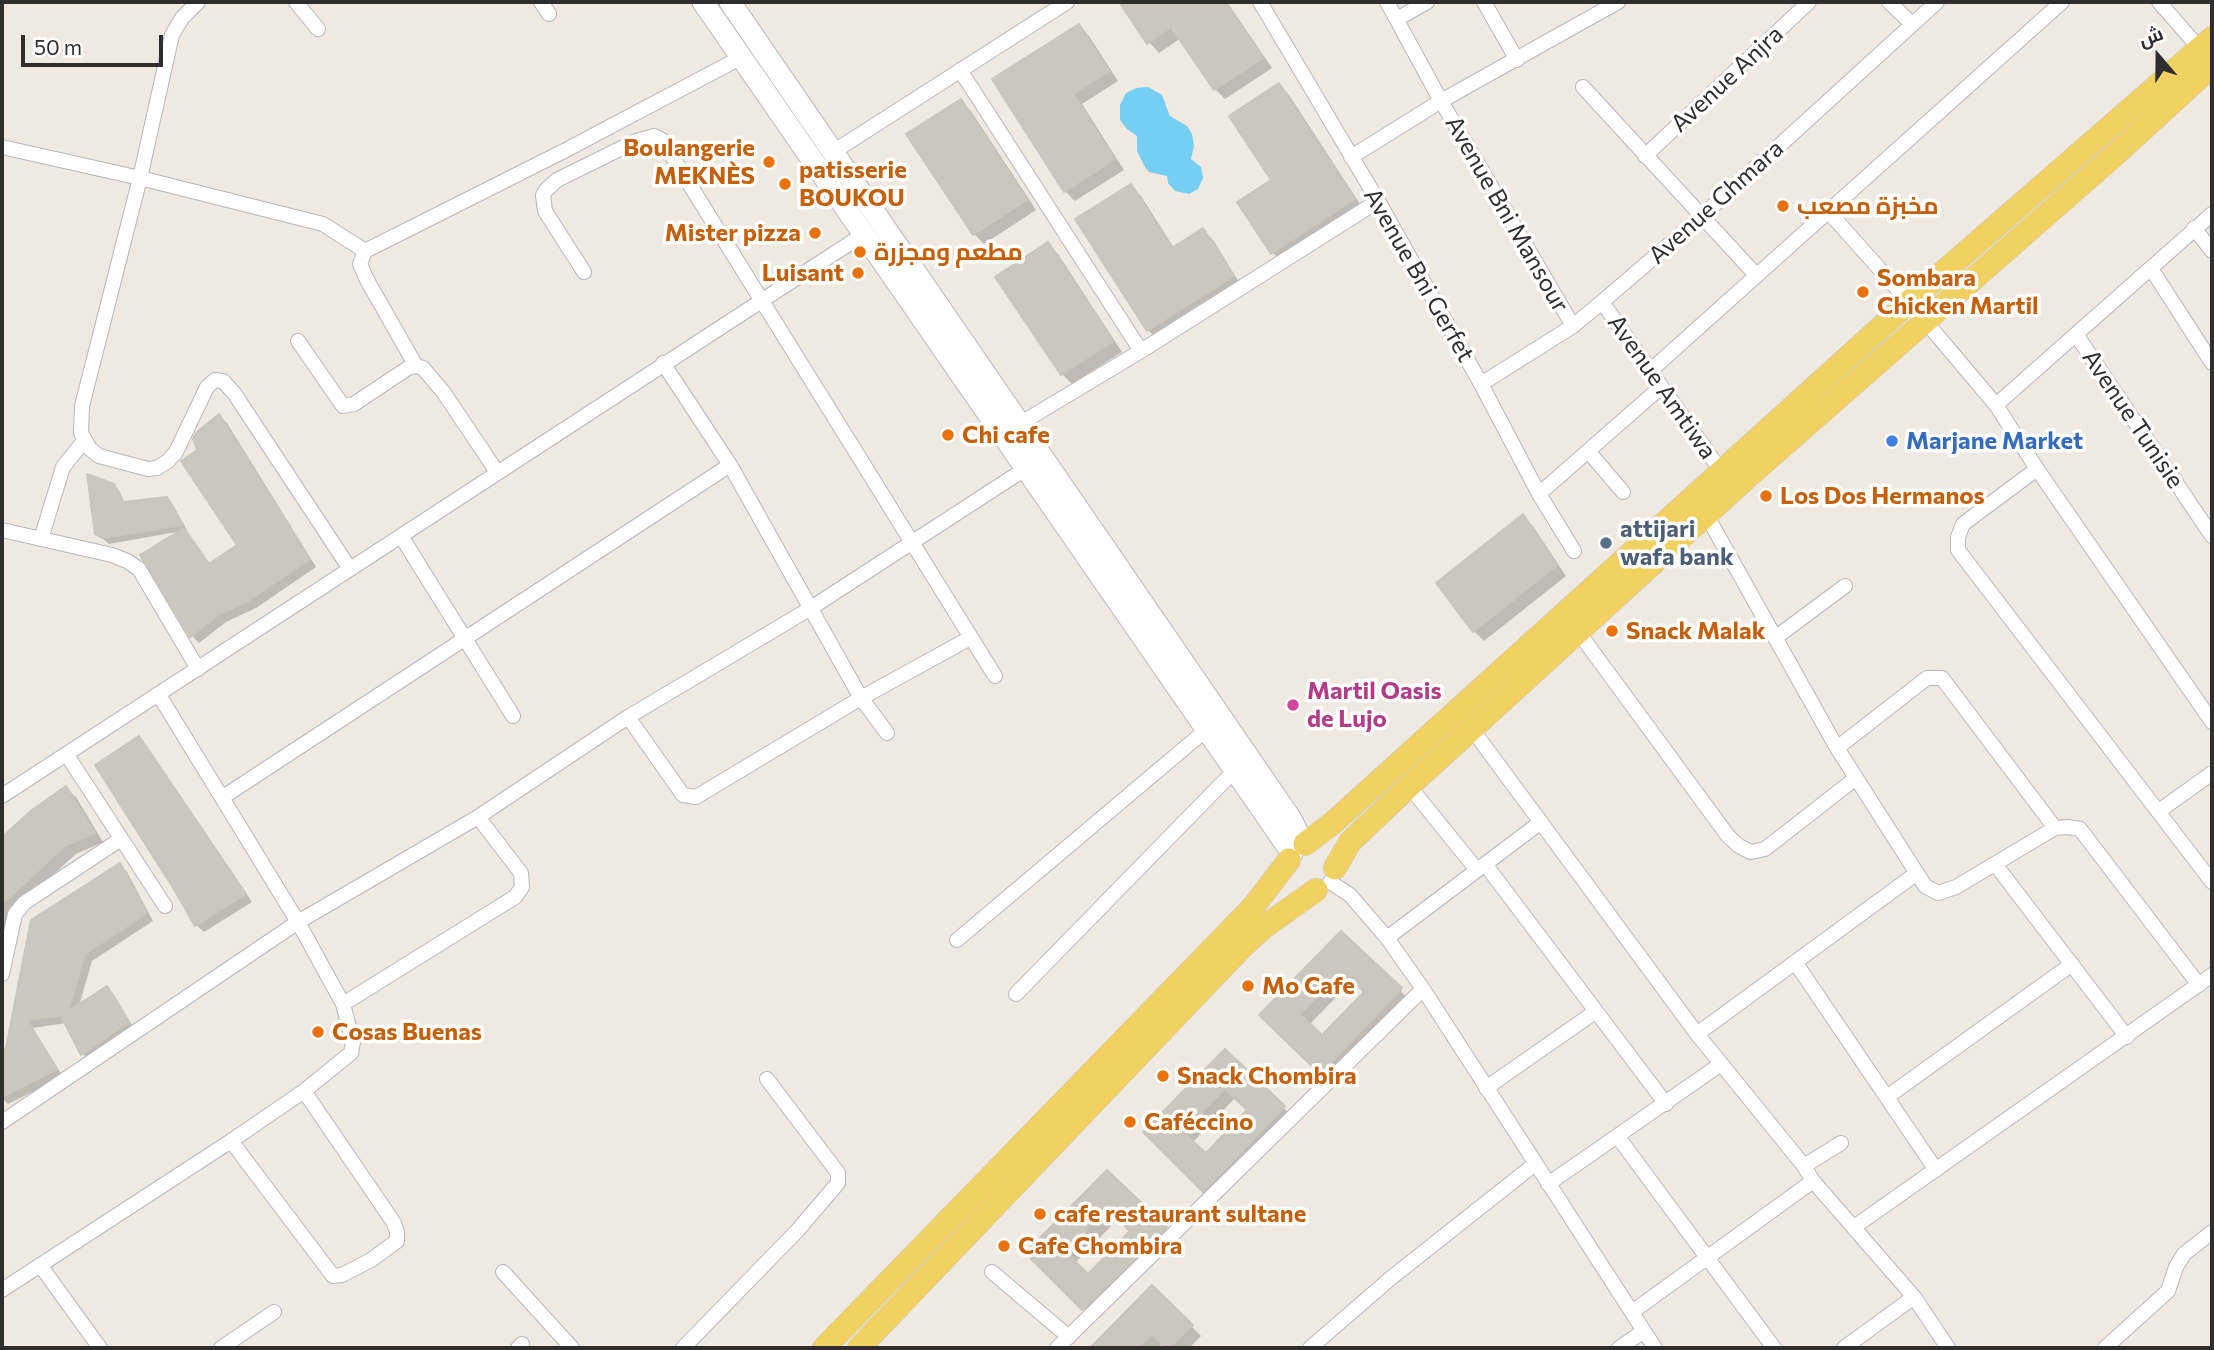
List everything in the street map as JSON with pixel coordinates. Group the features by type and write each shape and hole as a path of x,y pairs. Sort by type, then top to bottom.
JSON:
{"main road":[{"path":"824,1348 1253,907 1297,850 1334,822 1909,302 2208,51"},
{"path":"859,1348 1243,946 1265,926 1327,880 1350,842 1751,474 1926,322 2208,51"},
{"path":"1313,843 1327,848 1335,861 1327,880 1307,890 1294,883 1288,868 1297,850 1313,843"}],"street":[{"path":"198,2 182,18 172,35 140,178 82,406 80,425 83,441 99,456 148,469 157,468 176,452 207,387 215,380 223,381 234,393 350,569"},
{"path":"296,2 318,29"},
{"path":"703,2 1206,730 1297,850"},
{"path":"730,2 1297,828 1297,850"},
{"path":"833,152 1067,2"},
{"name":"Avenue Bni Gerfet","path":"1260,2 1378,201 1481,384 1539,494 1574,551"},
{"name":"Avenue Bni Mansour","path":"1387,2 1441,101 1573,326"},
{"path":"1397,19 1427,2"},
{"path":"1484,2 1517,60"},
{"path":"1351,157 1441,101 1618,2"},
{"name":"Avenue Anjra","path":"1645,156 1809,2"},
{"path":"1889,2 1912,24"},
{"name":"Avenue Ghmara","path":"1481,384 1573,326 1602,302 1702,216 1937,2"},
{"path":"1650,371 2062,2"},
{"path":"2159,2 2208,51"},
{"path":"416,366 367,280 360,264 365,251 564,151 740,58"},
{"path":"960,70 1141,351"},
{"path":"1583,87 1756,275"},
{"path":"584,272 545,211 543,195 557,180 636,141 654,136 662,140 995,676"},
{"path":"2,147 323,224 365,251"},
{"path":"1021,423 1141,351 1378,201"},
{"path":"1827,210 1909,302"},
{"path":"1996,405 2212,214"},
{"path":"2194,228 2212,251"},
{"path":"2,796 864,234"},
{"path":"2151,270 2212,363"},
{"name":"Avenue Amtiwa","path":"1602,302 1721,471"},
{"path":"1926,322 1996,405 2037,469 2212,722"},
{"name":"Avenue Tunisie","path":"2077,336 2212,536"},
{"path":"298,341 343,406 354,404 394,376 416,366 423,368 444,393 497,472"},
{"path":"663,363 730,465 861,698 887,733"},
{"path":"1539,494 1661,387"},
{"path":"41,539 63,467 83,441"},
{"path":"1588,451 1623,492"},
{"path":"223,797 730,465"},
{"path":"2,1122 298,922 478,817 628,717 811,608 1025,469"},
{"path":"2037,469 1963,524 1958,537 1958,550 2212,882"},
{"path":"1707,516 1837,748 1925,886 1938,893 1956,887 2055,828 2080,829 2199,985"},
{"path":"2,530 111,555 139,569 198,669"},
{"path":"401,536 513,716"},
{"path":"1775,638 1845,586"},
{"path":"1579,633 1728,836 1739,846 1751,852 1765,849 1856,778"},
{"path":"628,717 683,795 696,797 861,698 970,638"},
{"path":"1837,748 1927,678 1942,678 2055,828"},
{"path":"2,1290 232,1141 304,1091 351,1053 354,1042 343,1003 298,922 159,695"},
{"path":"1472,729 1696,1034 1804,1166 1813,1181 1914,1297 1948,1348"},
{"path":"957,940 1206,730"},
{"path":"67,755 164,906"},
{"path":"1016,994 1236,769"},
{"path":"2160,811 2212,773"},
{"path":"1409,786 1481,867 1666,1104"},
{"path":"343,1003 514,897 522,887 521,873 478,817"},
{"path":"1387,939 1541,822"},
{"path":"2,974 15,914 24,903 121,839"},
{"path":"1995,864 2127,1037"},
{"path":"1696,1034 1917,873"},
{"path":"1327,880 1350,895 1387,939 1423,989 1655,1348"},
{"path":"1795,962 1936,1170"},
{"path":"1887,1097 2072,964"},
{"path":"1854,1227 2212,975"},
{"path":"1057,1348 1423,989"},
{"path":"1486,1088 1595,1012"},
{"path":"1548,1184 1721,1065"},
{"path":"683,1348 797,1231 838,1183 838,1173 767,1079"},
{"path":"232,1141 333,1276 342,1275 371,1260 397,1241 394,1223 304,1091"},
{"path":"1618,1137 1774,1348"},
{"path":"1804,1166 1841,1143"},
{"path":"1310,1348 1391,1278 1535,1164"},
{"path":"1632,1312 1813,1181"},
{"path":"2105,1348 2168,1291 2176,1267 2184,1255 2212,1232"},
{"path":"40,1265 100,1348"},
{"path":"503,1272 572,1348"},
{"path":"992,1272 1069,1338"},
{"path":"1844,1348 1914,1297"},
{"path":"221,1348 274,1312"},
{"path":"1619,1348 1644,1331"}],"water":[{"path":"1148,87 1162,95 1170,116 1187,126 1192,134 1194,146 1191,159 1201,167 1203,178 1198,189 1189,194 1175,191 1168,183 1167,176 1149,172 1137,151 1137,136 1120,120 1120,105 1126,93 1136,88"}],"building":[{"path":"1119,2 1226,2 1263,58 1214,90 1171,27 1147,44"},
{"path":"1079,24 1109,71 1073,94 1115,159 1064,192 992,79"},
{"path":"1279,83 1355,199 1271,254 1237,202 1271,180 1229,116"},
{"path":"961,99 1027,200 973,235 906,134"},
{"path":"1131,184 1172,248 1203,228 1234,276 1147,331 1075,219"},
{"path":"1048,242 1113,341 1061,375 995,277"},
{"path":"219,414 310,559 248,601 218,615 190,637 140,555 184,528 209,564 237,545 181,461 197,450 193,439 196,433"},
{"path":"87,474 114,484 123,502 167,497 183,525 102,538 95,534"},
{"path":"1523,514 1557,565 1473,632 1436,583"},
{"path":"139,736 246,894 195,926 95,765"},
{"path":"66,786 95,833 66,845 2,904 2,837 32,810"},
{"path":"120,863 147,913 85,954 68,1011 107,986 129,1022 81,1055 62,1015 27,1020 57,1069 2,1097 2,1050 6,1048 31,920"},
{"path":"1341,931 1402,988 1320,1074 1259,1015","holes":["1342,971 1364,992 1322,1035 1300,1014"]},
{"path":"1225,1049 1285,1106 1203,1192 1143,1132","holes":["1225,1089 1247,1110 1206,1153 1183,1132"]},
{"path":"1107,1170 1167,1227 1082,1310 1025,1253","holes":["1107,1209 1130,1231 1088,1274 1066,1252"]},
{"path":"1152,1285 1193,1325 1169,1348 1152,1334 1138,1348 1090,1348"}],"place":[{"name":"Boulangerie MEKNÈS","path":"769,162"},
{"name":"patisserie BOUKOU","path":"785,184"},
{"name":"مخبزة مصعب","path":"1783,206"},
{"name":"Mister pizza","path":"815,233"},
{"name":"مطعم ومجزرة","path":"860,252"},
{"name":"Luisant","path":"858,273"},
{"name":"Sombara Chicken Martil","path":"1863,292"},
{"name":"Chi cafe","path":"948,435"},
{"name":"Marjane Market","path":"1892,441"},
{"name":"Los Dos Hermanos","path":"1766,496"},
{"name":"attijari wafa bank","path":"1606,543"},
{"name":"Snack Malak","path":"1612,631"},
{"name":"Martil Oasis de Lujo","path":"1293,705"},
{"name":"Mo Cafe","path":"1248,986"},
{"name":"Cosas Buenas","path":"318,1032"},
{"name":"Snack Chombira","path":"1163,1076"},
{"name":"Caféccino","path":"1130,1122"},
{"name":"cafe restaurant sultane","path":"1040,1214"},
{"name":"Cafe Chombira","path":"1004,1246"}]}
